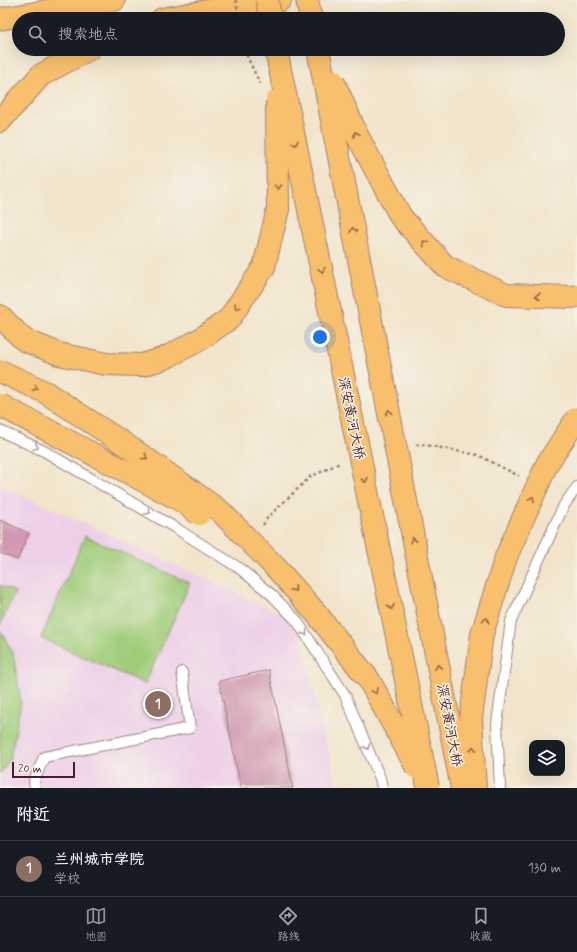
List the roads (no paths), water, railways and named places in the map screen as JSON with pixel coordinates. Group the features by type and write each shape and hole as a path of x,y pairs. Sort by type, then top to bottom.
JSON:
{"main road":[{"path":"42,12 114,0"},
{"path":"192,0 237,8"},
{"path":"266,0 269,12"},
{"path":"210,12 280,0"},
{"path":"307,0 310,12"},
{"path":"0,19 12,17"},
{"path":"0,121 41,75 76,56"},
{"path":"0,316 24,340 59,354 106,364 142,365 165,358 199,340 229,319 264,267 278,209 276,56"},
{"name":"深安黄河大桥","path":"277,56 428,788"},
{"name":"深安黄河大桥","path":"319,56 462,788"},
{"path":"321,56 358,137 401,216 445,266 506,295 572,298 577,296"},
{"path":"0,371 45,392 144,457 220,511 277,569 316,613 368,680 428,788"},
{"path":"0,406 182,501 277,569"},
{"path":"474,788 471,718 482,634 506,558 547,464 577,418"}],"lane":[{"path":"0,431 44,451 177,529 239,568 272,595 296,621 345,695 380,778 382,788"},
{"path":"500,788 497,724 511,621 564,505 577,487"},
{"path":"35,788 34,781 44,757 190,728 182,672"}],"place":[{"name":"兰州城市学院","path":"158,704"}]}
